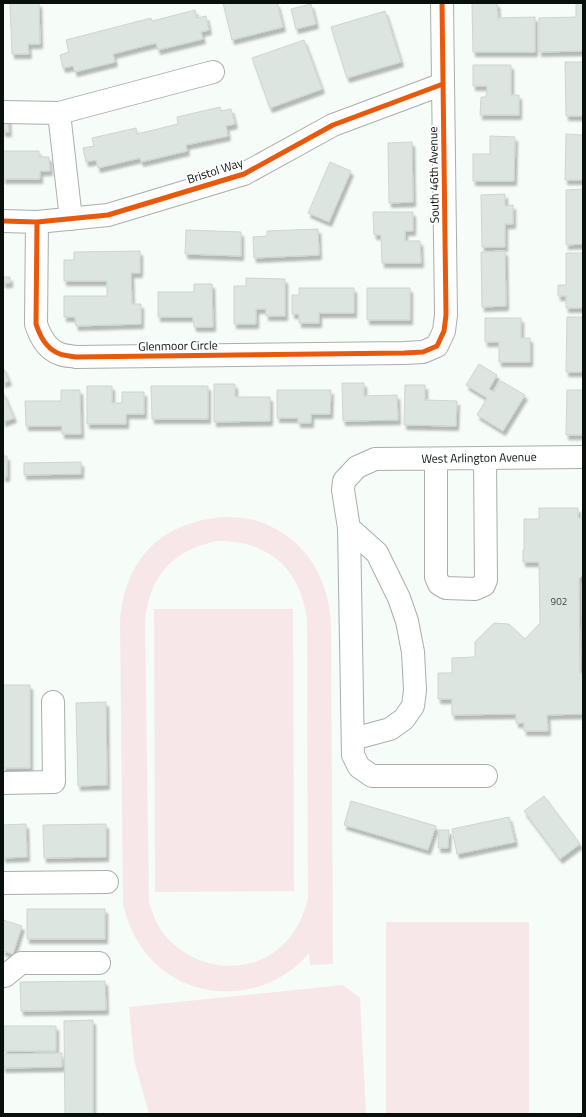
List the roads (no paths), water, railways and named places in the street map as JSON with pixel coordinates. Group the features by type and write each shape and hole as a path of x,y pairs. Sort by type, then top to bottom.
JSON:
{"street":[{"name":"South 46th Avenue","path":"437,346 444,331 446,315 442,3"},
{"path":"3,112 59,113 213,72"},
{"name":"Bristol Way","path":"3,221 36,222 108,215 244,174 334,125 443,84"},
{"path":"59,113 71,219"},
{"name":"Glenmoor Circle","path":"36,222 36,324 41,339 59,354 76,357 404,354 423,352 437,346"},
{"name":"West Arlington Avenue","path":"349,528 343,490 344,481 357,467 374,459 583,457"},
{"path":"436,459 436,577 440,584 446,588 475,589 484,585 486,580 484,458"},
{"path":"349,528 377,553 399,598 407,622 413,652 415,690 413,706 404,719 390,729 353,740"},
{"path":"349,528 353,756 358,767 372,776 486,776"},
{"path":"3,783 54,782 52,702"},
{"path":"3,883 107,882"},
{"path":"3,976 22,963 99,963"}]}
